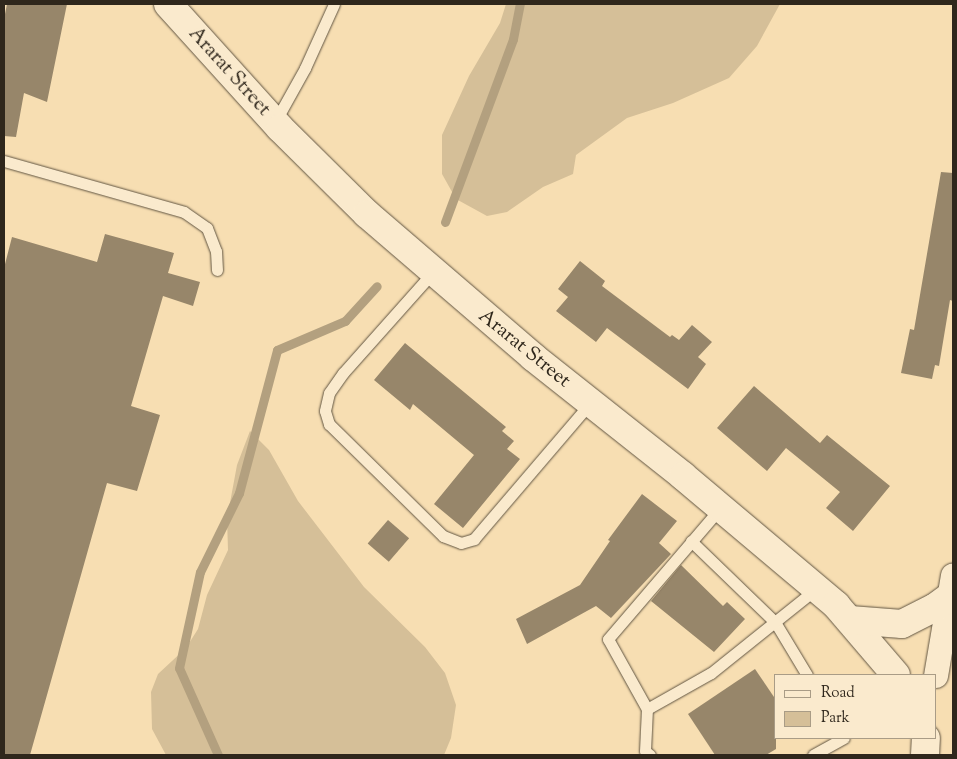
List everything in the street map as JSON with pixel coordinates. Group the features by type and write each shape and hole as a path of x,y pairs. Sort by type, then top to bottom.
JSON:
{"main road":[{"name":"Ararat Street","path":"168,4 275,122 348,196 433,272 590,403 721,507 817,588 850,620 895,674"},
{"path":"850,620 902,624 934,608 951,586"},
{"path":"925,755 926,739"}],"street":[{"path":"936,674 951,586"}],"lane":[{"path":"275,122 305,68 334,4"},
{"path":"4,162 184,212 207,228 216,251 217,270"},
{"path":"433,272 343,373 328,393 325,412 329,424 443,536 461,543 474,539 590,403"},
{"path":"650,755 645,751 647,708 608,639 721,507"},
{"path":"691,542 775,622 805,674"},
{"path":"647,708 711,673 817,588"},
{"path":"813,755 842,739"}],"green space":[{"path":"506,4 780,4 757,46 729,78 673,103 627,118 576,155 573,174 543,187 507,212 487,216 456,199 442,174 442,135 469,76 500,23"},
{"path":"250,431 269,450 298,501 364,587 425,647 445,673 456,705 451,738 444,755 166,755 152,729 151,692 158,674 186,648 198,629 207,595 228,550 227,519 237,465"}],"building":[{"path":"7,4 67,4 47,102 24,93 16,137 4,136 4,19"},
{"path":"941,172 953,173 953,301 950,300 939,366 935,365 932,379 901,373 910,329 914,330"},
{"path":"105,234 174,253 168,273 200,282 193,306 163,296 131,406 160,415 137,491 107,483 30,755 4,755 4,268 12,237 97,262"},
{"path":"580,261 605,281 602,286 670,337 672,335 679,340 692,325 712,342 698,357 706,364 688,389 607,328 596,342 556,311 568,297 558,289"},
{"path":"405,343 506,427 502,431 514,441 507,449 520,459 463,528 434,504 474,455 413,404 410,410 374,380"},
{"path":"754,386 820,443 827,435 890,486 853,531 826,508 840,492 786,448 767,471 717,428"},
{"path":"642,494 677,521 659,543 671,554 611,618 596,606 527,644 516,619 580,585 610,541 608,540"},
{"path":"388,520 409,538 389,562 368,543"},
{"path":"681,565 723,606 727,602 745,619 714,652 651,601"},
{"path":"755,669 774,697 774,739 776,739 776,749 766,755 715,755 688,714"}],"waterway":[{"path":"445,222 513,39 520,4"},
{"path":"218,755 179,668 200,572 239,493 277,350 345,321 377,286"}]}
